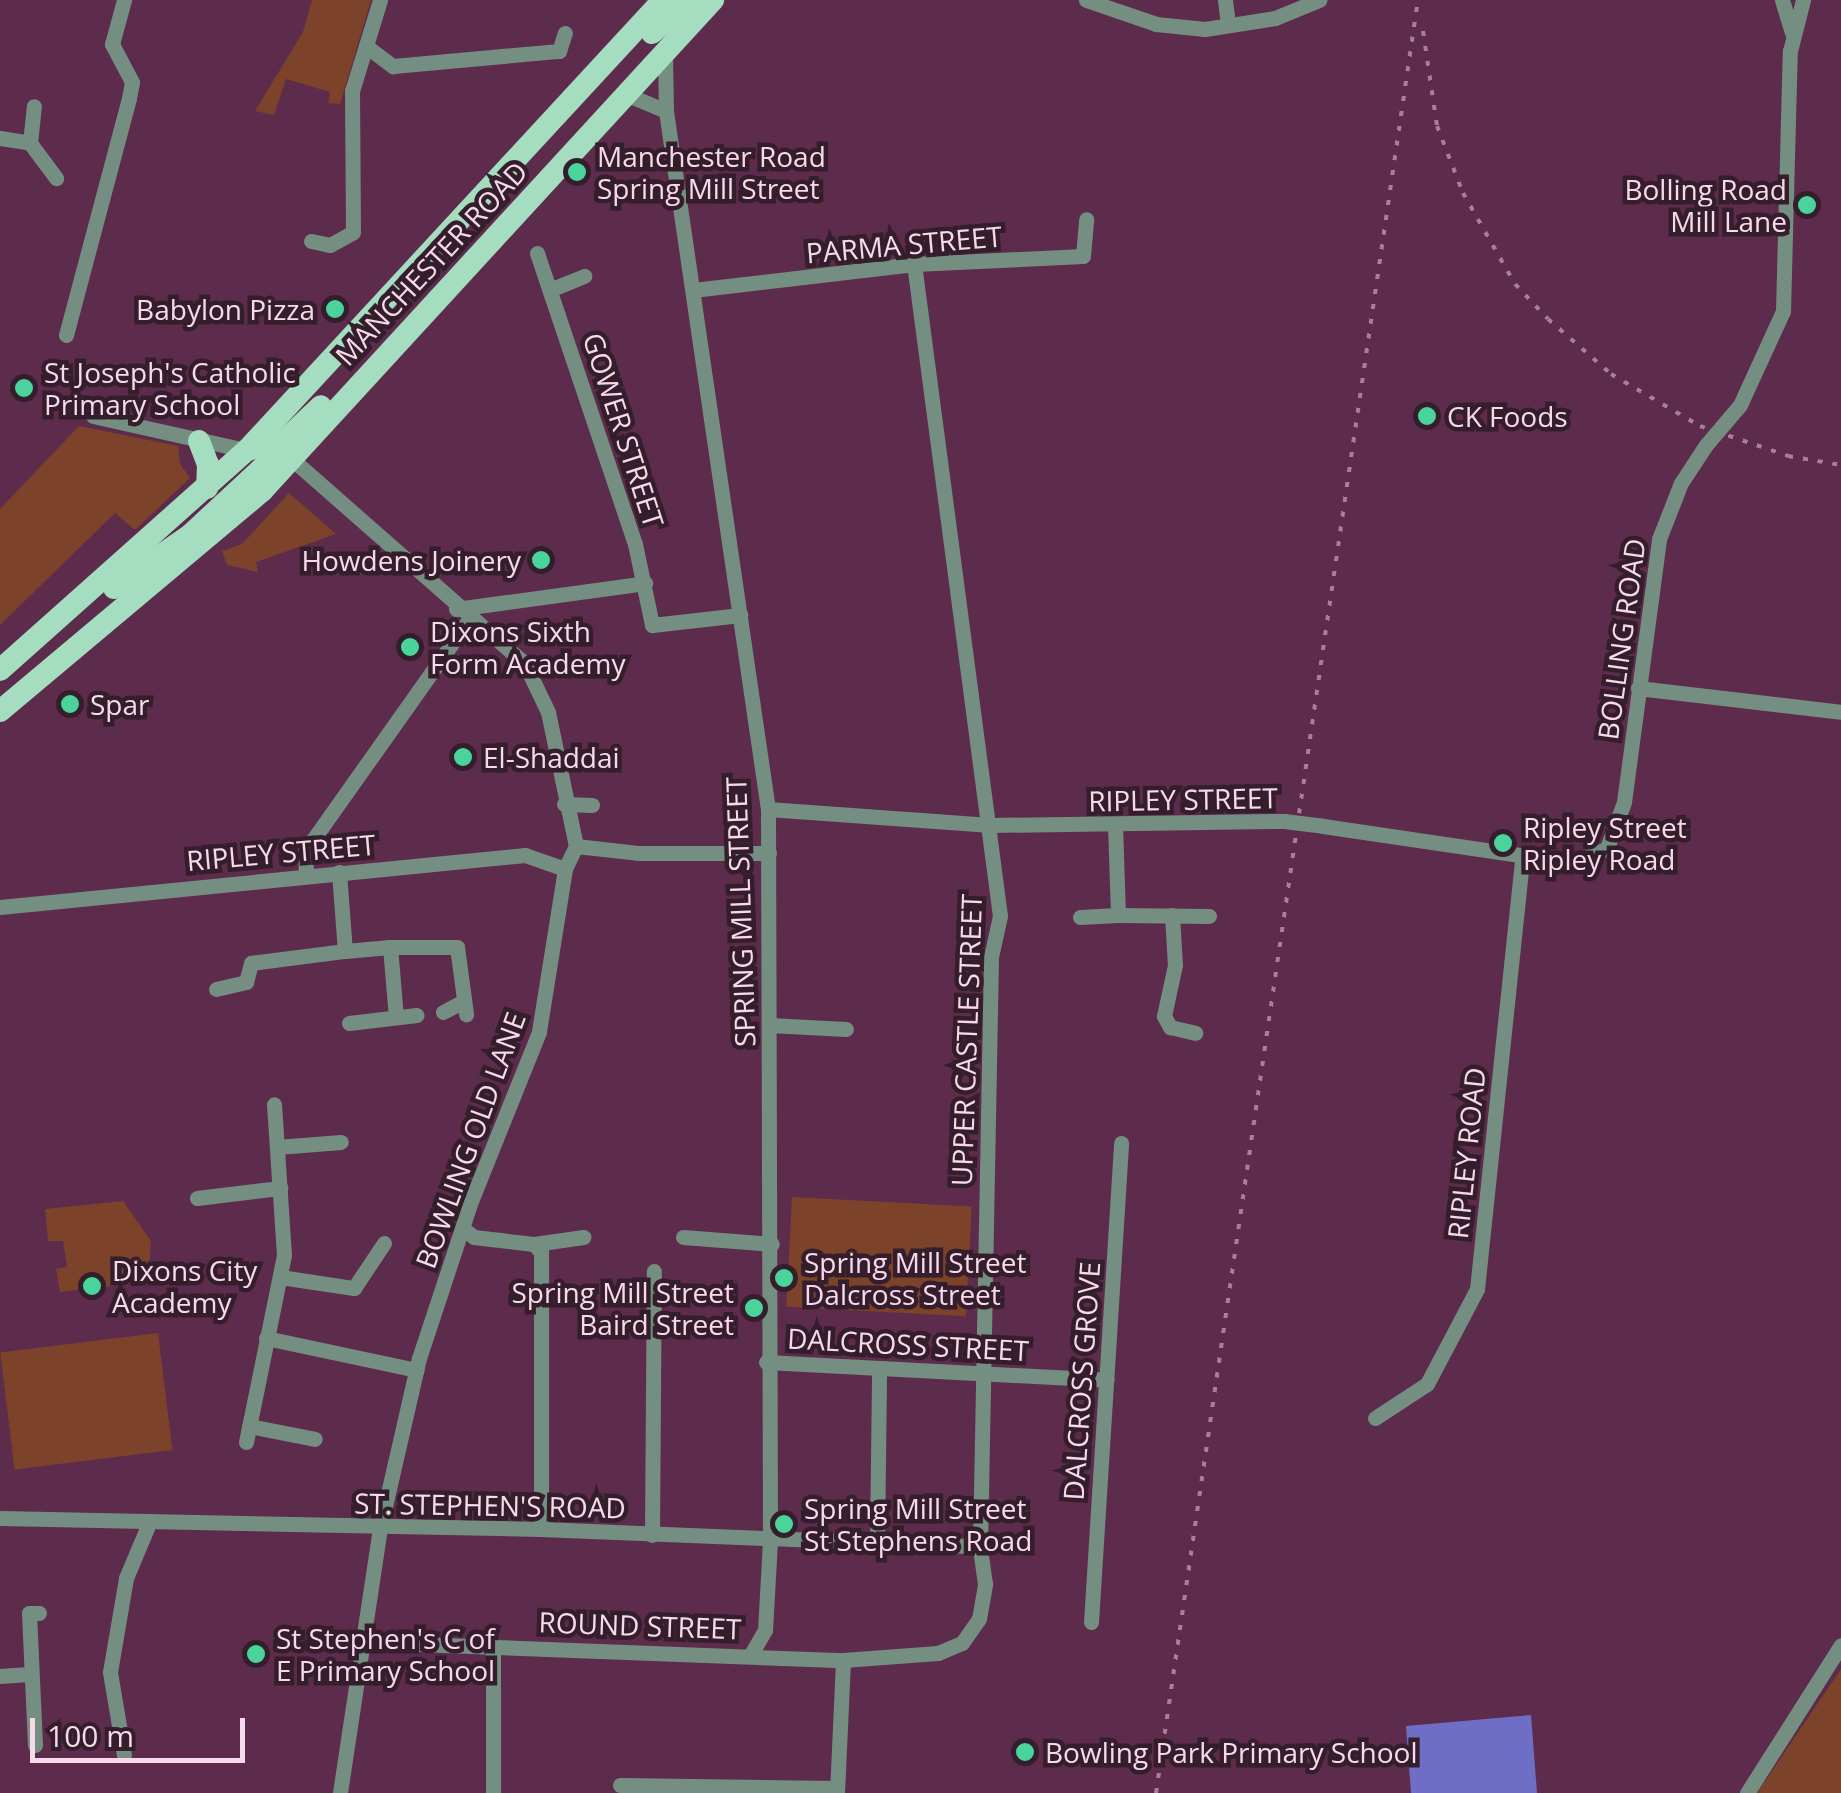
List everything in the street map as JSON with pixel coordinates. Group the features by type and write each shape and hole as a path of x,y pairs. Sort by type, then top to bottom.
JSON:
{"main road":[{"name":"MANCHESTER ROAD","path":"0,670 247,450 663,0"},
{"path":"584,88 614,73 690,0"},
{"name":"MANCHESTER ROAD","path":"0,711 188,558 293,460 713,0"},
{"path":"247,450 283,442 330,396 358,386"},
{"path":"199,441 208,464 207,488"},
{"path":"71,608 100,600 190,536 261,469 293,460"}],"street":[{"path":"66,335 132,82 112,44 124,0"},
{"path":"310,241 330,245 358,231 352,92 380,0"},
{"path":"1086,0 1156,24 1228,25 1275,18 1318,0"},
{"path":"1226,0 1228,25"},
{"name":"BOLLING ROAD","path":"1782,0 1792,32"},
{"name":"BOLLING ROAD","path":"1596,857 1616,834 1659,538 1681,482 1740,405 1783,311 1792,32 1803,0"},
{"path":"366,46 393,66 559,51 565,33"},
{"name":"SPRING MILL STREET","path":"664,55 666,111 768,809 772,1244 766,1362 770,1541 765,1630 751,1654"},
{"path":"628,94 666,111"},
{"path":"34,106 30,143 56,178"},
{"path":"0,138 30,143"},
{"name":"PARMA STREET","path":"693,290 914,264 1082,256 1086,219"},
{"name":"GOWER STREET","path":"537,253 646,583 652,625 740,615"},
{"name":"UPPER CASTLE STREET","path":"910,1657 962,1643 978,1619 985,1584 980,1547 991,957 1000,916 914,264"},
{"path":"552,289 584,276"},
{"path":"92,416 293,460 540,684 576,846 638,853 769,853"},
{"path":"306,874 305,851 463,614 646,583"},
{"path":"1638,688 1841,712"},
{"path":"564,804 592,805"},
{"name":"RIPLEY STREET","path":"768,809 990,825 1284,821 1574,862 1596,857"},
{"path":"1115,824 1118,915"},
{"name":"BOWLING OLD LANE","path":"340,1793 367,1642 380,1528 416,1370 462,1228 539,1032 565,869 576,846"},
{"name":"RIPLEY ROAD","path":"1375,1418 1427,1384 1477,1289 1523,854"},
{"name":"RIPLEY STREET","path":"0,906 525,856 565,869"},
{"path":"339,872 345,950"},
{"path":"1172,916 1175,965 1164,1016 1170,1027 1195,1032"},
{"path":"1080,917 1209,916"},
{"path":"390,947 396,1017"},
{"path":"216,989 246,982 246,959 390,947 456,947 463,1008 442,1012"},
{"path":"349,1023 417,1015"},
{"path":"769,1025 846,1029"},
{"path":"274,1104 280,1188 280,1277 247,1434 315,1438"},
{"path":"277,1148 341,1142"},
{"name":"DALCROSS GROVE","path":"1091,1622 1121,1143"},
{"path":"197,1198 280,1188"},
{"path":"462,1228 474,1236 534,1244 584,1237"},
{"path":"683,1236 772,1244"},
{"path":"280,1277 354,1288 384,1242"},
{"path":"534,1244 541,1252 541,1529"},
{"path":"652,1535 654,1271"},
{"path":"266,1338 416,1370"},
{"name":"DALCROSS STREET","path":"766,1362 1107,1380"},
{"path":"877,1542 879,1368"},
{"name":"ST. STEPHEN'S ROAD","path":"0,1518 541,1529 980,1547"},
{"path":"124,1755 129,1734 110,1672 126,1578 150,1521"},
{"path":"35,1745 29,1613 39,1613"},
{"name":"ROUND STREET","path":"367,1642 843,1660 910,1657"},
{"path":"492,1793 493,1644"},
{"path":"1747,1793 1841,1645"},
{"path":"620,1785 837,1790 843,1660"},
{"path":"0,1676 29,1674"}],"shaded area":[{"path":"312,0 371,0 340,104 328,103 330,92 286,79 274,115 255,111 303,32"},
{"path":"79,426 178,446 180,464 190,478 135,530 115,513 0,625 0,509"},
{"path":"289,493 336,534 256,562 258,572 227,565 222,551 242,544"},
{"path":"792,1197 972,1206 966,1316 786,1307"},
{"path":"123,1201 151,1241 148,1282 60,1292 56,1269 67,1267 63,1241 48,1241 45,1209"},
{"path":"158,1333 172,1450 15,1469 0,1352"},
{"path":"1841,1669 1841,1793 1757,1793"},
{"path":"1531,1715 1537,1793 1411,1793 1406,1726"}],"railway":[{"path":"1156,1793 1418,0"},
{"path":"1423,31 1437,126 1463,193 1515,284 1548,319 1611,374 1700,426 1788,456 1841,465"}],"place":[{"name":"Manchester Road Spring Mill Street","path":"577,172"},
{"name":"Bolling Road Mill Lane","path":"1807,205"},
{"name":"Babylon Pizza","path":"335,309"},
{"name":"St Joseph's Catholic Primary School","path":"24,388"},
{"name":"CK Foods","path":"1427,416"},
{"name":"Howdens Joinery","path":"541,560"},
{"name":"Dixons Sixth Form Academy","path":"410,647"},
{"name":"Spar","path":"70,704"},
{"name":"El-Shaddai","path":"463,757"},
{"name":"Ripley Street Ripley Road","path":"1503,843"},
{"name":"Spring Mill Street Dalcross Street","path":"784,1278"},
{"name":"Dixons City Academy","path":"92,1286"},
{"name":"Spring Mill Street Baird Street","path":"754,1308"},
{"name":"Spring Mill Street St Stephens Road","path":"784,1524"},
{"name":"St Stephen's C of E Primary School","path":"256,1654"},
{"name":"Bowling Park Primary School","path":"1025,1752"}]}
